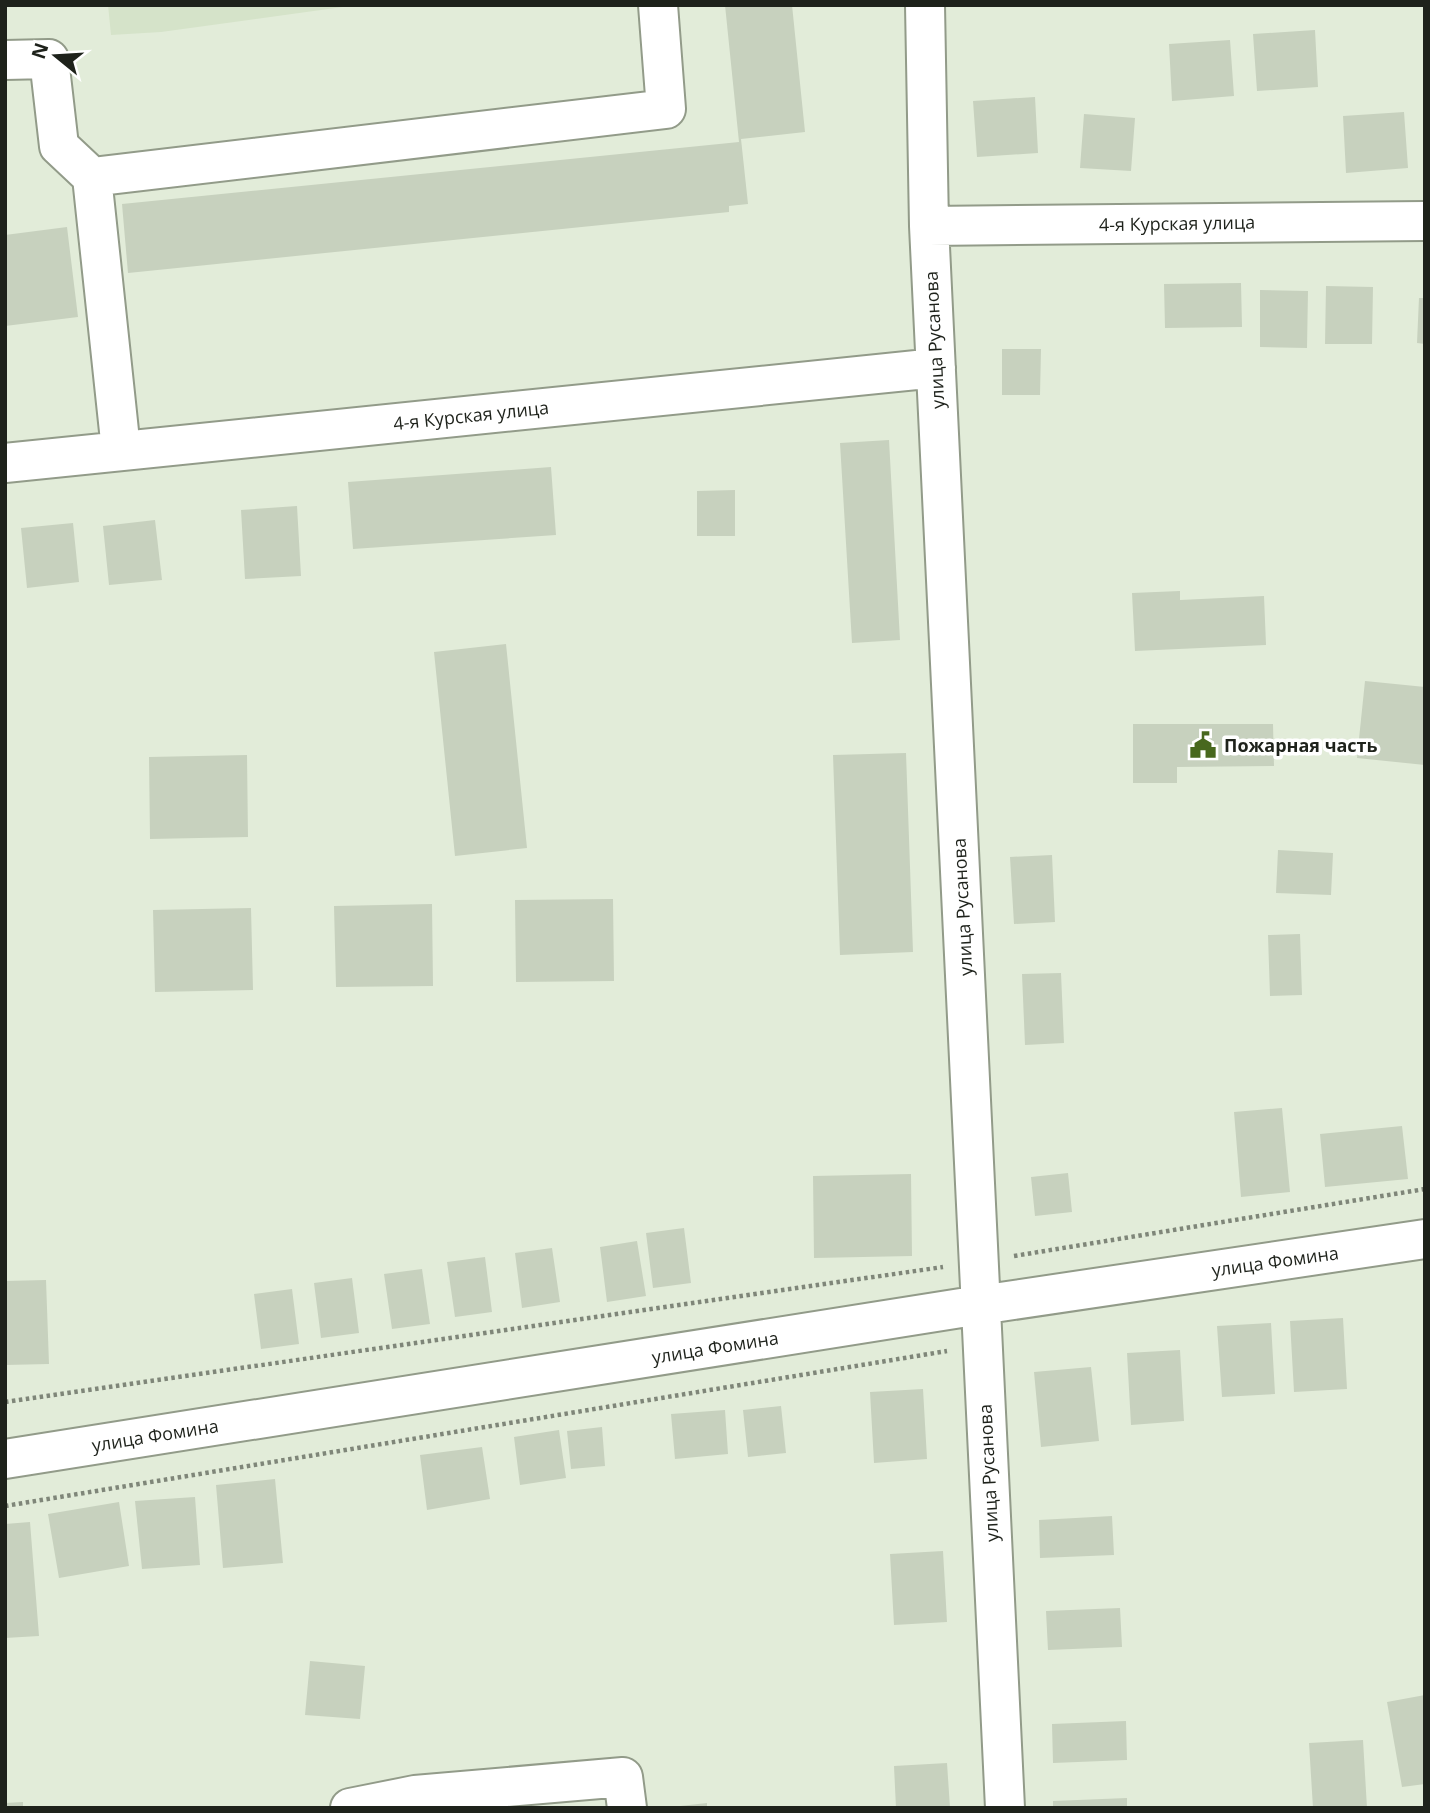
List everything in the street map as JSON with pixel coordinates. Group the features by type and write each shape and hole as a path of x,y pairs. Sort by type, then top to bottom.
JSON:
{"street":[{"path":"92,177 666,109 658,5"},
{"name":"улица Русанова","path":"925,5 929,226 1005,1808"},
{"path":"5,60 49,59 60,146 92,177 121,450"},
{"name":"4-я Курская улица","path":"929,226 1425,221"},
{"name":"4-я Курская улица","path":"5,463 936,368"},
{"name":"улица Фомина","path":"5,1459 1425,1239"},
{"path":"350,1808 415,1794 623,1777 627,1808"}],"path":[{"path":"5,1402 979,1262 1425,1189"},
{"path":"5,1506 981,1345"}],"shaded area":[{"path":"108,5 357,5 161,32 111,35"}],"building":[{"path":"725,5 792,5 805,132 741,139 748,204 729,206 729,212 128,273 122,204 739,142"},
{"path":"1315,30 1318,87 1257,91 1253,34"},
{"path":"1230,40 1234,96 1172,101 1169,44"},
{"path":"1035,97 1038,153 977,157 973,101"},
{"path":"1404,112 1408,168 1346,173 1343,116"},
{"path":"1084,114 1135,118 1131,171 1080,168"},
{"path":"67,227 78,317 5,326 5,235"},
{"path":"1241,283 1242,327 1165,328 1164,284"},
{"path":"1326,286 1373,287 1372,344 1325,344"},
{"path":"1260,290 1308,291 1307,348 1260,347"},
{"path":"1419,298 1425,298 1425,344 1417,343"},
{"path":"1002,349 1041,349 1040,395 1002,395"},
{"path":"889,440 900,640 852,643 840,443"},
{"path":"551,467 556,535 353,549 348,482"},
{"path":"735,490 735,536 697,536 697,491"},
{"path":"297,506 301,576 245,579 241,510"},
{"path":"155,520 162,580 109,585 103,526"},
{"path":"73,523 79,582 27,588 21,528"},
{"path":"1180,591 1180,600 1264,596 1266,645 1135,651 1132,593"},
{"path":"506,644 527,848 455,856 434,652"},
{"path":"1365,681 1425,687 1425,765 1357,758"},
{"name":"Пожарная часть","path":"1133,724 1273,724 1274,766 1177,767 1177,783 1133,783"},
{"path":"906,753 913,952 840,955 833,755"},
{"path":"247,755 248,837 150,839 149,757"},
{"path":"1278,850 1333,853 1331,895 1276,893"},
{"path":"1052,855 1055,922 1014,924 1010,857"},
{"path":"613,899 614,981 516,982 515,900"},
{"path":"432,904 433,986 336,987 334,906"},
{"path":"251,908 253,990 155,992 153,910"},
{"path":"1300,934 1302,995 1270,996 1268,935"},
{"path":"1061,973 1064,1043 1025,1045 1022,974"},
{"path":"1282,1108 1290,1192 1241,1197 1234,1112"},
{"path":"1402,1126 1408,1179 1325,1187 1320,1134"},
{"path":"1068,1173 1072,1212 1035,1216 1031,1177"},
{"path":"911,1174 912,1256 814,1258 813,1176"},
{"path":"684,1228 691,1283 653,1288 646,1233"},
{"path":"637,1241 646,1296 607,1302 600,1247"},
{"path":"552,1248 560,1302 522,1308 515,1253"},
{"path":"485,1257 492,1312 455,1317 447,1262"},
{"path":"422,1269 430,1324 392,1329 384,1274"},
{"path":"352,1278 359,1333 321,1338 314,1283"},
{"path":"46,1280 49,1364 5,1365 5,1281"},
{"path":"292,1289 299,1344 261,1349 254,1294"},
{"path":"1343,1318 1347,1389 1294,1392 1290,1321"},
{"path":"1271,1323 1275,1394 1222,1397 1217,1326"},
{"path":"1180,1350 1184,1421 1131,1425 1127,1353"},
{"path":"1091,1367 1099,1441 1041,1447 1034,1372"},
{"path":"923,1389 927,1459 874,1463 870,1392"},
{"path":"781,1406 786,1453 748,1457 743,1410"},
{"path":"725,1410 728,1454 675,1459 671,1414"},
{"path":"602,1427 605,1466 571,1469 567,1431"},
{"path":"559,1430 566,1478 520,1485 514,1437"},
{"path":"482,1447 490,1499 427,1510 420,1455"},
{"path":"275,1479 283,1563 223,1568 216,1485"},
{"path":"195,1497 200,1565 142,1569 135,1501"},
{"path":"119,1502 129,1566 59,1578 48,1514"},
{"path":"1112,1516 1114,1555 1040,1558 1039,1520"},
{"path":"30,1522 39,1636 5,1638 5,1524"},
{"path":"943,1551 947,1622 894,1625 890,1554"},
{"path":"1120,1608 1122,1647 1048,1650 1046,1611"},
{"path":"310,1661 365,1666 360,1719 305,1715"},
{"path":"1425,1695 1425,1784 1402,1787 1387,1702"},
{"path":"1126,1721 1127,1760 1053,1763 1052,1724"},
{"path":"1363,1740 1367,1808 1313,1808 1309,1743"},
{"path":"947,1763 950,1808 896,1808 894,1766"},
{"path":"1127,1798 1127,1808 1053,1808 1053,1801"},
{"path":"23,1802 23,1808 5,1808 5,1803"},
{"path":"707,1803 707,1808 680,1808 680,1806"}],"place":[{"name":"Пожарная часть","path":"1203,745"}]}
